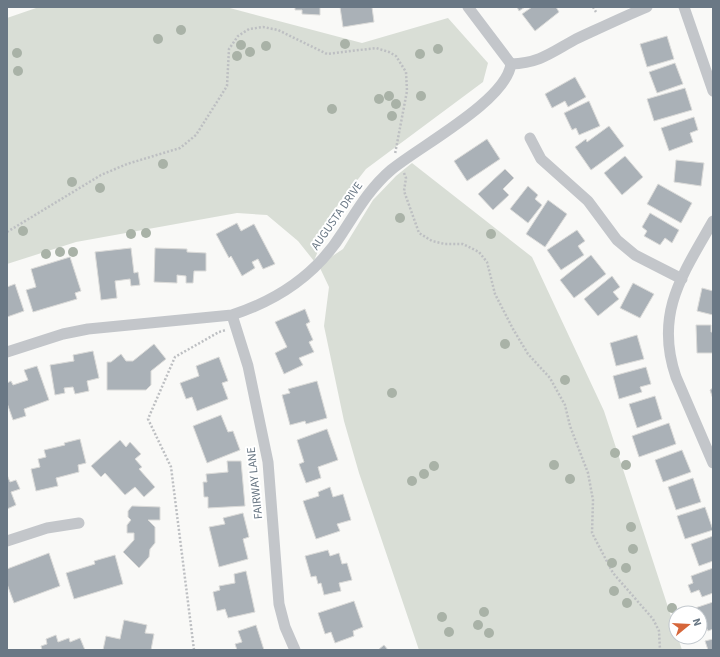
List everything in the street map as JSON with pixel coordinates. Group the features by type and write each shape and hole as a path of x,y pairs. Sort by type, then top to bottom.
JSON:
{"street":[{"path":"468,7 511,64 529,63 550,55 575,40 647,7"},
{"path":"684,7 713,91"},
{"name":"AUGUSTA DRIVE","path":"7,352 63,334 88,329 232,315 255,307 278,296 299,282 315,268 330,251 359,205 372,188 400,163 489,99 506,80 510,72 511,64"},
{"path":"530,138 541,159 588,201 617,240 635,255 682,279"},
{"path":"712,460 672,364 667,324 674,296 692,256 713,221"},
{"name":"FAIRWAY LANE","path":"232,315 248,366 268,462 279,604 285,627 295,650"},
{"path":"7,541 47,528 79,523"}],"path":[{"path":"593,7 596,12"},
{"path":"7,232 101,175 127,164 180,148 196,135 227,86 229,49 232,42 249,29 263,27 289,34 327,54 376,48 396,56 406,72 407,91 394,152 406,178 404,191 419,233 432,241 445,244 462,244 479,252 487,262 495,294 513,330 528,354 550,378 565,405 570,426 588,473 593,500 592,533 613,574 653,619 659,632 660,650"},
{"path":"194,650 171,467 148,419 175,357 219,332 236,328"}],"shaded area":[{"path":"39,7 226,7 362,43 448,18 488,63 483,82 366,169 334,210 314,261 298,241 267,215 237,213 76,242 7,264 7,18"},
{"path":"412,163 532,257 604,411 668,607 668,645 680,645 682,650 419,650 359,473 344,421 324,326 329,287 320,268 331,257 343,249 373,200 396,176"}],"building":[{"path":"295,7 320,7 320,15 302,14 302,10 295,10"},
{"path":"340,7 372,7 374,22 343,27"},
{"path":"517,7 525,7 519,11"},
{"path":"532,7 556,7 559,12 535,31 522,14"},
{"path":"667,36 674,59 647,67 640,44"},
{"path":"675,63 683,84 657,93 649,72"},
{"path":"575,77 586,97 568,107 565,101 552,108 545,94"},
{"path":"685,88 692,110 654,121 647,99"},
{"path":"589,101 600,126 579,135 576,128 572,130 564,113"},
{"path":"694,117 698,130 690,133 693,142 669,151 661,128"},
{"path":"609,126 624,146 591,170 575,147 586,139 587,142"},
{"path":"487,139 500,159 467,181 454,161"},
{"path":"625,156 643,177 622,195 604,173"},
{"path":"676,160 704,163 701,186 674,182"},
{"path":"505,169 514,178 503,189 509,195 493,210 478,194"},
{"path":"658,184 692,203 681,223 647,204"},
{"path":"528,186 538,195 535,199 542,205 528,223 510,209"},
{"path":"548,200 567,214 545,247 526,234"},
{"path":"650,213 679,230 672,243 665,238 660,245 644,236 647,231 642,227"},
{"path":"237,223 241,231 254,224 275,264 263,269 258,259 252,262 255,268 242,276 231,256 229,258 216,234"},
{"path":"577,230 585,241 578,246 584,255 561,270 547,250"},
{"path":"131,248 134,273 138,272 140,285 131,286 130,279 115,281 117,298 101,300 95,252"},
{"path":"155,248 187,249 187,252 206,253 206,271 194,271 193,283 186,283 186,276 177,275 177,283 154,282"},
{"path":"591,255 606,274 574,298 560,280"},
{"path":"70,257 81,291 75,293 77,299 33,312 26,290 36,287 31,269"},
{"path":"612,276 620,287 613,292 619,299 598,316 584,299"},
{"path":"633,283 654,294 640,318 620,308"},
{"path":"15,284 24,311 7,317 7,287"},
{"path":"702,288 713,291 713,315 697,311"},
{"path":"305,309 310,322 306,324 313,340 309,342 314,352 299,358 303,365 284,374 275,353 287,347 275,322"},
{"path":"696,325 711,325 711,332 713,332 713,353 697,353"},
{"path":"637,335 644,359 616,366 610,343"},
{"path":"154,344 166,359 151,371 151,385 146,390 107,390 107,362 111,362 121,354 126,361 133,361"},
{"path":"93,351 99,378 87,381 89,391 75,394 73,387 64,388 65,393 55,395 50,365 74,361 73,355"},
{"path":"219,357 228,381 222,383 228,399 197,411 192,397 186,399 180,383 199,376 196,366"},
{"path":"37,366 49,400 24,409 26,416 13,420 7,403 7,383 11,381 13,385 28,380 24,370"},
{"path":"646,367 651,384 640,387 642,392 619,399 613,376"},
{"path":"317,381 327,418 306,424 305,421 290,425 282,395 290,393 288,389"},
{"path":"713,388 713,399 710,390"},
{"path":"655,396 662,419 637,428 629,404"},
{"path":"221,415 228,432 233,431 240,450 207,463 193,426"},
{"path":"669,423 676,444 639,457 632,436"},
{"path":"327,429 338,460 318,467 321,478 306,483 299,464 304,462 297,440"},
{"path":"80,439 86,463 78,465 79,472 56,478 58,486 36,491 31,469 40,467 38,459 46,457 44,450 65,445 64,443"},
{"path":"120,440 126,447 130,442 141,454 135,459 142,467 139,469 155,487 144,497 135,487 125,495 105,473 101,477 91,466"},
{"path":"682,450 691,472 663,482 655,460"},
{"path":"227,461 241,461 245,506 208,508 208,497 204,497 203,482 207,482 206,474 228,472"},
{"path":"7,475 10,482 16,480 20,489 11,492 16,505 7,509"},
{"path":"693,478 701,502 676,510 668,487"},
{"path":"330,487 333,497 343,494 351,520 337,524 340,531 316,539 303,501 319,496 318,492"},
{"path":"132,506 160,507 160,520 148,520 155,527 155,543 150,549 149,557 139,568 123,552 134,540 134,533 127,533 127,525 131,520 128,517 128,511"},
{"path":"705,507 713,530 685,539 677,516"},
{"path":"243,513 249,537 243,539 248,559 219,567 209,527 225,524 223,518"},
{"path":"713,536 713,561 699,566 691,544"},
{"path":"328,550 330,556 339,553 342,564 347,563 352,580 339,583 341,591 324,595 321,583 318,584 316,576 311,577 305,556"},
{"path":"49,553 60,586 14,603 7,584 7,569"},
{"path":"115,555 123,584 74,599 66,573 95,564 94,561"},
{"path":"713,568 713,593 702,597 699,590 691,593 688,585 693,583 691,576"},
{"path":"246,571 255,612 228,618 225,609 217,611 213,592 220,590 219,586 235,583 234,574"},
{"path":"354,601 363,627 353,631 354,636 335,643 331,632 325,634 318,613"},
{"path":"713,602 713,629 708,631 708,605 704,605"},
{"path":"124,620 147,625 145,633 154,634 151,650 103,650 106,636 120,639"},
{"path":"256,625 264,650 237,650 235,644 242,642 238,631"},
{"path":"56,635 58,642 69,638 70,642 80,638 85,650 42,650 41,646 47,644 46,639"},
{"path":"713,639 713,650 708,650 706,645 708,645 708,640"},
{"path":"384,645 388,650 378,650"}]}
